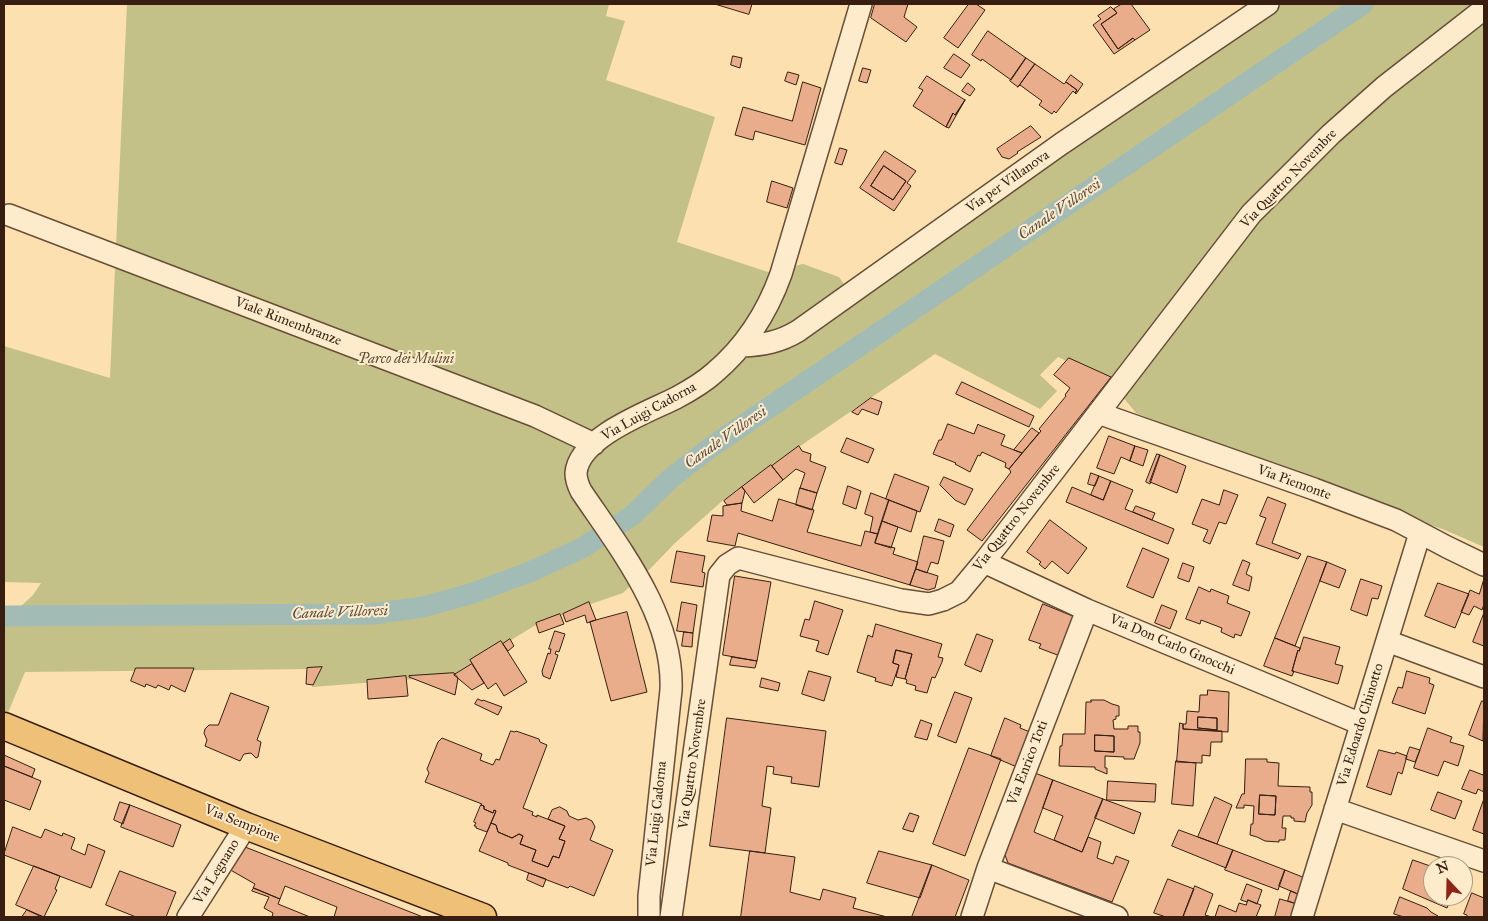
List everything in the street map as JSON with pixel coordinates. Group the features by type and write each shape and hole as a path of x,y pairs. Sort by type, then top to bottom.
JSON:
{"main road":[{"name":"Via Sempione","path":"4,726 246,826 483,917"}],"street":[{"name":"Via Luigi Cadorna","path":"649,917 649,896 671,678 668,653 659,624 645,592 630,564 581,491 577,482 576,472 584,453 594,444 623,424 696,386 713,374 742,346 766,312 781,274 861,4"},
{"name":"Via per Villanova","path":"742,346 770,344 785,339 798,331 1060,144 1268,4"},
{"name":"Via Quattro Novembre","path":"671,917 720,574 727,565 738,558 901,600 929,604 959,592 1251,214 1331,134 1384,87 1484,9"},
{"name":"Viale Rimembranze","path":"9,215 535,416 594,444"},
{"name":"Via Piemonte","path":"1098,413 1396,520 1484,565"},
{"name":"Via Edoardo Chinotto","path":"1302,917 1420,533"},
{"name":"Via Don Carlo Gnocchi","path":"984,562 1087,610 1362,724"},
{"name":"Via Enrico Toti","path":"972,917 988,868 1087,610"},
{"path":"1387,641 1484,678"},
{"path":"1335,809 1484,861"},
{"name":"Via Legnano","path":"188,917 246,826"},
{"path":"988,868 1117,917"}],"green space":[{"name":"Parco dei Mulini","path":"127,4 609,4 606,16 625,21 606,80 715,117 677,242 768,272 803,264 839,277 853,297 1282,4 1484,4 1484,547 1445,530 1348,496 1136,413 1109,380 1058,357 1040,375 1057,391 1040,409 935,354 721,502 623,593 534,626 453,676 312,687 316,669 25,672 7,715 4,714 4,622 33,595 41,583 4,582 4,346 110,378"}],"building":[{"path":"715,4 752,4 749,14"},
{"path":"875,4 908,4 904,17 917,27 906,42 871,18"},
{"path":"969,4 976,4 985,10 958,48 944,38"},
{"path":"1122,4 1131,4 1150,30 1135,40 1133,38 1118,49 1101,24 1117,13 1114,9"},
{"path":"1111,7 1117,13 1101,24 1118,49 1133,38 1135,40 1114,54 1093,25 1101,19 1098,16"},
{"path":"988,31 1026,58 1011,80 982,59 981,61 972,55"},
{"path":"954,54 970,65 961,78 944,68"},
{"path":"733,56 742,58 740,68 731,65"},
{"path":"1026,58 1035,64 1018,87 1010,81"},
{"path":"1035,64 1064,84 1066,82 1077,90 1075,93 1073,91 1056,113 1054,111 1052,114 1039,105 1042,101 1020,85 1018,87"},
{"path":"863,68 871,70 867,83 859,81"},
{"path":"788,72 799,75 796,85 785,81"},
{"path":"1071,75 1083,84 1076,94 1077,90 1066,82"},
{"path":"927,76 965,100 955,115 953,113 946,127 913,106 923,90 919,88"},
{"path":"803,82 821,88 805,145 755,131 753,140 735,135 743,107 792,121"},
{"path":"968,83 975,89 970,96 962,91"},
{"path":"965,100 949,128 946,127 953,113 955,115"},
{"path":"1031,126 1041,137 1009,159 1002,157 997,149"},
{"path":"840,148 847,150 842,165 835,163"},
{"path":"885,151 916,171 907,183 911,186 894,211 860,188","holes":["884,166 906,181 893,200 871,186"]},
{"path":"884,166 906,181 893,200 871,186"},
{"path":"772,181 793,188 787,208 767,202"},
{"path":"1069,358 1111,377 982,541 967,530 1011,472 1009,469 1041,431 1039,429 1066,396 1070,388 1054,375"},
{"path":"962,382 1034,416 1029,427 956,394"},
{"path":"871,398 882,402 878,415 862,409 858,415 852,412"},
{"path":"948,424 974,434 978,424 1005,435 1001,445 1022,453 1009,469 1005,467 1006,463 982,452 980,456 978,455 970,472 956,463 933,454"},
{"path":"1032,428 1039,433 1022,453 1014,450"},
{"path":"1109,436 1135,446 1130,461 1121,457 1114,474 1097,468"},
{"path":"847,438 874,449 868,463 841,452"},
{"path":"799,446 802,451 811,454 810,461 826,467 817,493 800,488 805,473 796,469 783,480 772,466"},
{"path":"1135,446 1148,450 1143,466 1130,461"},
{"path":"1157,454 1160,455 1150,484 1146,482"},
{"path":"1160,455 1186,466 1177,493 1150,482"},
{"path":"771,465 783,480 754,503 742,487"},
{"path":"1091,473 1099,476 1095,486 1088,484"},
{"path":"895,474 929,487 920,512 886,499"},
{"path":"1099,476 1111,481 1103,500 1091,495"},
{"path":"944,477 973,489 965,505 955,500 940,485"},
{"path":"1111,481 1133,490 1125,509 1174,529 1168,544 1066,502 1072,487 1103,500"},
{"path":"848,486 861,491 856,509 843,504"},
{"path":"742,487 745,491 742,503 727,505 724,501"},
{"path":"800,488 817,493 812,510 796,505"},
{"path":"1224,490 1238,495 1226,524 1219,522 1210,544 1203,541 1208,530 1192,524 1202,499 1219,505"},
{"path":"871,493 889,500 878,534 870,532 873,517 865,514"},
{"path":"1268,497 1286,504 1272,543 1301,554 1298,559 1256,544 1266,518 1260,516"},
{"path":"779,499 814,510 807,532 861,546 865,531 878,534 875,543 895,548 893,554 918,562 910,585 738,533 735,546 707,541 712,515 723,516 723,506 742,503 741,511 772,521"},
{"path":"889,500 917,511 911,532 882,521"},
{"path":"1136,506 1155,513 1152,520 1133,512"},
{"path":"939,519 954,525 950,537 935,531"},
{"path":"1050,520 1087,548 1068,574 1052,561 1045,569 1039,564 1041,562 1027,552"},
{"path":"882,521 898,527 891,548 875,543"},
{"path":"924,536 944,541 938,564 931,562 927,573 916,569"},
{"path":"1143,548 1169,559 1153,598 1127,587"},
{"path":"677,551 705,556 702,572 705,573 703,587 671,582"},
{"path":"1308,556 1327,562 1295,646 1275,638"},
{"path":"1243,560 1250,563 1246,574 1252,577 1249,591 1233,585"},
{"path":"1327,562 1346,570 1339,588 1320,581"},
{"path":"1183,563 1194,567 1189,582 1178,578"},
{"path":"916,569 938,576 935,588 928,590 910,585"},
{"path":"735,576 771,582 757,661 723,655"},
{"path":"1361,579 1382,586 1378,599 1372,598 1367,616 1351,610"},
{"path":"1484,579 1484,604 1482,610 1474,606 1469,615 1461,612 1470,590 1479,594"},
{"path":"1438,583 1469,594 1455,628 1425,616"},
{"path":"1199,587 1210,592 1211,589 1229,596 1227,603 1250,612 1241,636 1235,634 1234,638 1221,632 1222,628 1201,620 1200,624 1186,619"},
{"path":"815,601 843,610 828,655 816,651 819,641 800,636 805,619 809,620"},
{"path":"589,602 596,620 587,623 585,615 566,622 563,614"},
{"path":"682,602 697,605 693,633 677,631"},
{"path":"1043,604 1075,617 1060,656 1039,648 1041,644 1029,640"},
{"path":"1162,605 1177,611 1170,629 1155,623"},
{"path":"627,612 647,692 611,701 590,622"},
{"path":"1484,613 1484,646 1473,642"},
{"path":"560,614 564,624 539,633 536,623"},
{"path":"876,624 942,644 938,657 943,658 942,662 935,678 932,677 927,693 915,690 916,686 906,683 907,680 905,679 912,654 896,650 893,663 899,665 892,686 875,681 876,678 857,672 868,635 872,637"},
{"path":"555,631 565,634 559,652 556,651 555,654 558,655 550,679 543,676 542,671 548,653 550,654 551,649 549,649"},
{"path":"684,632 693,633 692,647 682,646"},
{"path":"977,634 993,640 981,672 965,665"},
{"path":"1304,637 1340,647 1335,664 1343,666 1338,684 1292,671"},
{"path":"1275,638 1300,648 1292,676 1264,666"},
{"path":"510,639 514,646 508,651 503,644"},
{"path":"501,641 527,682 504,696 496,683 488,689 470,660"},
{"path":"896,650 912,654 905,679 896,677 899,665 893,663"},
{"path":"732,657 757,661 755,668 730,665"},
{"path":"472,664 484,683 472,690 454,675"},
{"path":"322,667 313,685 306,684 307,668"},
{"path":"136,668 194,668 185,692 171,685 169,690 158,685 156,688 146,684 145,687 131,681"},
{"path":"809,671 831,677 824,701 802,694"},
{"path":"1407,671 1430,678 1429,683 1434,685 1425,714 1392,703 1398,687 1402,688"},
{"path":"454,673 458,678 455,695 409,677 409,676"},
{"path":"406,676 408,696 368,699 367,680"},
{"path":"762,678 780,683 778,691 760,687"},
{"path":"1208,690 1229,692 1228,732 1183,729 1183,724 1186,724 1187,711 1199,712 1200,695 1207,695","holes":["1198,717 1217,718 1217,730 1198,728"]},
{"path":"955,692 972,698 956,743 938,736"},
{"path":"231,693 269,707 257,740 261,742 258,757 256,758 251,753 244,754 240,761 205,746 207,740 204,733 205,729 209,725 218,725"},
{"path":"478,699 502,707 498,715 475,704"},
{"path":"1091,700 1104,700 1119,706 1119,716 1116,716 1116,719 1113,720 1114,729 1128,729 1128,726 1138,726 1138,732 1140,732 1140,743 1134,759 1105,756 1107,774 1095,769 1095,767 1059,766 1063,734 1085,734 1086,702 1091,702","holes":["1095,735 1114,736 1114,752 1095,751"]},
{"path":"1482,701 1484,702 1483,741 1469,735"},
{"path":"1198,717 1217,718 1217,730 1198,728"},
{"path":"727,718 826,731 819,787 791,783 792,777 773,774 774,767 767,766 762,806 771,808 765,853 710,846"},
{"path":"1005,718 1021,725 1020,728 1030,732 1017,767 991,756"},
{"path":"921,720 932,724 927,740 915,737"},
{"path":"1180,723 1183,724 1183,729 1222,731 1222,742 1211,742 1210,756 1202,755 1202,763 1177,762"},
{"path":"1428,728 1452,737 1450,742 1464,746 1458,766 1444,761 1438,776 1414,768"},
{"path":"511,731 539,739 540,742 547,745 523,808 533,812 532,815 537,817 537,815 565,826 559,839 565,841 559,858 553,856 548,867 532,861 536,850 520,844 523,836 519,834 512,838 498,832 496,825 491,823 496,811 494,810 493,813 484,809 482,804 425,782 429,773 427,769 438,742 442,738 482,754 480,760 493,765 496,759 499,760"},
{"path":"1095,735 1114,736 1114,752 1095,751"},
{"path":"1410,747 1420,750 1415,762 1406,759"},
{"path":"969,748 1001,759 965,856 933,844"},
{"path":"1379,750 1395,754 1396,752 1407,756 1402,774 1398,772 1391,795 1367,787"},
{"path":"4,755 35,769 32,777 4,766"},
{"path":"1246,759 1267,759 1267,762 1279,763 1278,786 1310,787 1312,805 1307,813 1305,822 1294,821 1294,818 1291,818 1291,816 1283,816 1282,828 1286,828 1285,840 1279,840 1279,842 1265,841 1250,835 1254,806 1244,805 1244,808 1236,808 1242,794 1244,794","holes":["1260,795 1276,796 1275,815 1259,814"]},
{"path":"1176,761 1196,763 1193,806 1172,804"},
{"path":"4,766 41,781 30,810 4,800"},
{"path":"1470,770 1483,775 1484,772 1484,792 1478,789 1476,794 1462,789"},
{"path":"1035,773 1053,780 1034,832 1082,852 1088,837 1101,842 1097,858 1113,864 1116,856 1129,861 1112,902 1008,863 1005,855"},
{"path":"1053,780 1103,799 1082,852 1054,840 1063,816 1043,808"},
{"path":"1108,781 1156,784 1155,802 1107,800"},
{"path":"1438,792 1462,801 1455,819 1431,810"},
{"path":"1260,795 1276,796 1275,815 1259,814"},
{"path":"1215,797 1232,805 1217,844 1198,837"},
{"path":"1103,799 1141,813 1134,834 1095,818"},
{"path":"1484,799 1484,834 1473,830"},
{"path":"120,802 130,805 123,824 114,820"},
{"path":"130,805 181,825 173,847 121,827"},
{"path":"481,805 484,806 484,809 493,813 494,810 496,811 487,832 474,826"},
{"path":"560,807 567,811 569,816 578,820 586,818 592,821 595,827 590,840 613,850 594,896 508,865 508,863 479,851 491,823 496,825 498,832 512,838 519,834 523,836 520,844 536,850 532,861 548,867 553,856 559,858 565,841 559,839 565,826 548,819 552,810"},
{"path":"910,813 919,816 913,832 903,829"},
{"path":"13,827 41,838 45,829 62,836 63,833 75,838 71,849 85,855 88,844 105,851 91,888 4,855"},
{"path":"1179,830 1233,850 1226,868 1172,846"},
{"path":"240,845 423,917 334,917 337,907 285,886 280,899 253,888 255,884 227,868"},
{"path":"1233,850 1285,870 1278,890 1225,870"},
{"path":"750,851 795,857 790,892 820,900 823,889 856,898 853,908 887,917 741,917"},
{"path":"879,851 932,865 920,898 867,883"},
{"path":"1413,860 1423,864 1423,898 1403,889"},
{"path":"932,865 969,880 955,917 912,917"},
{"path":"34,866 60,876 55,889 57,890 44,917 16,905"},
{"path":"1285,870 1305,878 1300,895 1279,886"},
{"path":"120,871 176,892 166,917 136,917 106,905"},
{"path":"529,873 546,879 543,887 527,880"},
{"path":"1168,879 1194,889 1183,917 1166,917 1154,913"},
{"path":"1247,884 1262,890 1257,904 1248,900 1247,902 1241,900"},
{"path":"1195,886 1213,894 1205,915 1212,917 1183,917"},
{"path":"254,888 280,899 278,904 310,917 272,917 273,913 264,908 269,897 252,891"},
{"path":"1291,891 1300,895 1297,904 1288,901"},
{"path":"1473,893 1484,898 1484,917 1467,917 1464,914 1467,906 1473,906"},
{"path":"1400,897 1427,908 1438,917 1404,917 1394,914"},
{"path":"1280,899 1297,904 1293,917 1275,917"},
{"path":"1248,900 1261,905 1256,917 1215,917 1219,905 1236,912 1239,903 1246,905"},
{"path":"27,910 42,917 22,917"}],"waterway":[{"name":"Canale Villoresi","path":"4,616 373,614 423,607 470,594 530,572 582,548 633,515 670,479 711,447 1363,4"}]}
